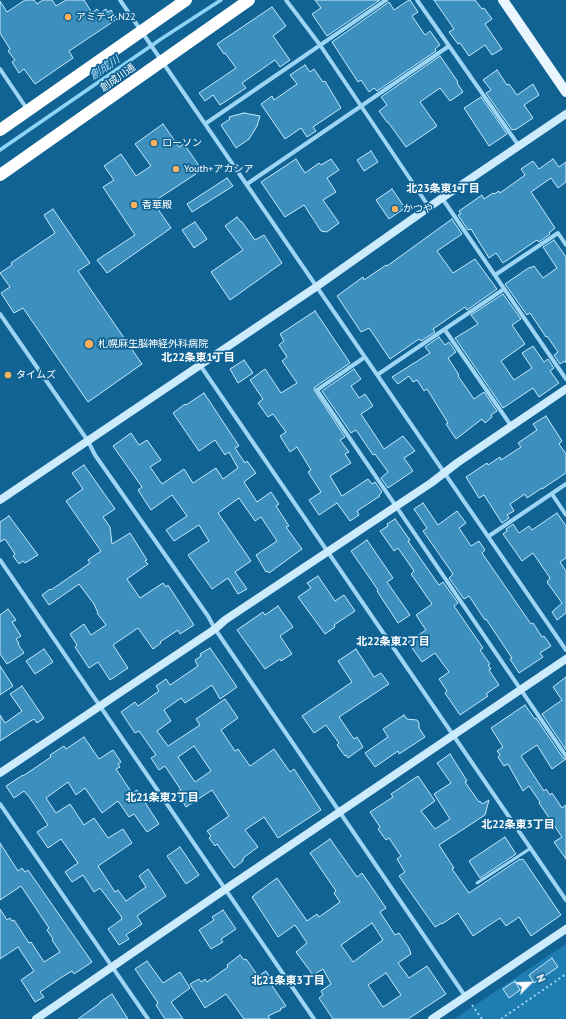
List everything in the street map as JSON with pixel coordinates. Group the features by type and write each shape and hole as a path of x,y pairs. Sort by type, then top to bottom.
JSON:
{"highway":[{"path":"0,130 28,110 144,35 186,0"},
{"name":"創成川通","path":"0,175 160,57 250,0"}],"main road":[{"path":"503,0 566,92"}],"street":[{"path":"120,0 566,650"},
{"path":"286,0 320,45 430,207"},
{"path":"205,124 386,0"},
{"path":"417,0 519,146"},
{"path":"247,184 449,46"},
{"path":"0,69 28,110"},
{"path":"0,500 316,287 442,198 566,114"},
{"path":"442,198 566,379"},
{"path":"495,275 558,232 566,245"},
{"path":"377,375 504,289"},
{"path":"0,314 208,616 215,629 465,996"},
{"path":"445,330 512,426"},
{"path":"365,357 317,390 566,756"},
{"path":"200,365 566,900"},
{"path":"0,773 215,629 225,620 329,552 566,390"},
{"path":"489,536 566,484"},
{"path":"552,494 566,515"},
{"path":"0,560 314,1019"},
{"path":"36,1019 566,659"},
{"path":"0,804 148,1019"},
{"path":"432,1019 566,928"}],"lane":[{"path":"477,883 530,848"}],"path":[{"path":"501,1019 566,974"},
{"path":"472,1005 482,1019"}],"shaded area":[{"path":"566,944 566,1019 454,1019"}],"building":[{"path":"25,0 34,0 37,4 43,0 52,0 56,6 66,0 84,0 92,13 97,9 100,13 106,9 108,12 111,10 117,19 69,51 73,58 35,84 24,69 19,73 12,62 15,60 8,51 10,49 0,33 0,1 7,12"},
{"path":"315,0 380,0 327,36 312,14 321,8"},
{"path":"409,0 418,12 412,16 425,35 430,31 440,45 435,49 436,51 377,91 374,88 369,92 361,80 358,82 332,42 389,2 394,10"},
{"path":"434,0 475,0 482,9 484,8 492,19 485,24 502,49 492,55 485,45 469,56 460,43 458,44 449,32 454,29"},
{"path":"272,7 286,26 273,36 290,60 280,67 275,60 242,83 246,88 220,105 213,95 205,101 199,93 236,68 217,44"},
{"path":"440,56 463,92 450,101 440,88 420,102 437,126 406,147 379,111 387,105 381,97"},
{"path":"305,65 310,72 314,69 323,82 325,81 341,108 313,127 316,131 307,137 301,128 285,139 261,104 272,96 274,100 297,84 290,75"},
{"path":"497,70 507,85 509,84 517,95 533,84 539,95 524,105 533,118 515,130 512,130 486,93 491,90 483,80"},
{"path":"481,97 507,134 489,146 464,108"},
{"path":"244,113 260,116 257,126 249,139 236,148 221,125 230,119 229,117"},
{"path":"163,124 179,147 184,144 202,170 153,202 171,228 107,273 97,260 135,235 103,187 114,180 104,166 121,154 136,176 151,166 135,144"},
{"path":"371,151 378,162 364,171 357,160"},
{"path":"296,159 305,173 319,163 321,165 331,159 339,170 327,178 336,192 323,200 339,223 327,232 321,231 304,205 285,217 261,182"},
{"path":"553,159 559,167 566,162 566,182 558,188 551,178 531,192 555,228 549,233 550,234 539,242 537,240 503,263 496,253 489,258 471,229 468,230 458,215 461,214 459,211 482,195 484,199 493,193 494,194 499,191 500,193 525,175 521,169 533,161 539,169"},
{"path":"227,178 233,186 192,212 187,204"},
{"path":"392,189 405,208 389,219 376,200"},
{"path":"53,209 90,263 78,271 142,364 88,402 23,308 14,313 1,293 10,287 0,273 12,265 11,263 55,233 44,215"},
{"path":"237,217 255,240 264,235 282,263 230,300 211,272 243,250 225,226"},
{"path":"452,219 462,234 437,251 453,273 475,259 497,289 467,310 465,307 433,329 435,332 421,341 419,339 390,359 369,328 361,332 337,296 363,277 364,280 386,265 387,266"},
{"path":"195,222 207,239 194,248 182,230"},
{"path":"554,240 566,257 566,363 565,361 560,364 554,355 558,352 547,336 546,337 530,313 527,315 505,284 530,267 534,266 543,278 557,268 543,247"},
{"path":"503,294 521,319 512,325 525,344 501,361 514,380 532,368 522,353 533,346 544,362 548,359 554,368 550,371 559,383 539,397 533,388 503,408 455,338 478,324 471,315"},
{"path":"315,311 350,363 315,387 314,390 345,437 340,440 349,452 345,454 351,463 330,476 342,496 368,479 372,484 375,482 382,492 379,495 380,496 357,511 359,515 350,521 337,503 319,515 309,500 321,492 308,472 311,470 297,447 290,452 280,436 286,432 273,414 268,417 258,403 263,399 250,380 265,369 281,393 297,383 282,361 287,357 279,345 284,341 280,334"},
{"path":"439,337 445,345 449,342 456,352 448,358 474,399 484,392 497,411 491,415 492,417 485,423 482,419 456,439 427,389 424,391 417,380 413,382 409,376 398,384 392,377 430,353 425,347"},
{"path":"244,360 253,373 238,383 230,369"},
{"path":"354,369 361,379 351,386 359,398 365,394 373,406 361,414 384,449 403,436 415,451 404,458 413,471 388,488 381,478 388,472 375,454 373,455 356,430 351,433 322,391"},
{"path":"204,393 239,446 235,448 245,463 247,461 256,473 244,482 257,502 271,492 279,504 276,506 289,526 286,527 302,549 269,573 267,571 266,572 256,555 277,541 261,517 255,521 239,498 218,513 251,561 235,572 247,589 238,594 228,578 212,589 188,555 209,541 199,525 174,541 166,530 187,516 172,495 151,510 138,490 142,487 113,446 131,433 139,445 147,440 161,460 150,467 162,484 184,469 193,483 216,468 223,479 238,468 229,452 225,455 215,440 199,451 173,413"},
{"path":"546,416 562,441 559,444 566,454 566,473 527,498 525,494 510,504 514,511 507,515 509,518 502,523 484,495 479,498 466,477 487,463 488,465 500,457 501,460 521,447 518,443 537,430 533,424"},
{"path":"84,465 115,509 103,517 110,527 112,544 130,533 147,560 145,561 148,564 127,579 140,598 163,583 166,587 168,585 194,625 180,634 178,630 160,642 161,643 153,649 138,628 113,645 128,668 110,680 98,662 89,668 75,647 77,645 70,634 84,624 91,635 106,625 97,613 94,604 79,584 49,605 42,595 90,563 88,560 101,551 66,501 83,489 72,473"},
{"path":"423,503 438,525 457,511 466,523 459,528 471,546 479,541 485,550 482,553 531,624 533,623 542,637 544,636 551,646 540,653 543,657 519,673 510,659 512,658 486,619 485,620 469,596 464,599 449,578 453,574 423,531 427,528 414,509"},
{"path":"557,513 566,526 566,558 560,562 566,571 566,613 557,620 552,612 562,603 547,582 550,578 533,553 522,561 503,534 507,531 506,529 513,524 519,533 529,526 532,530"},
{"path":"9,516 38,555 25,563 23,561 19,564 13,556 15,554 5,539 0,542 0,522"},
{"path":"395,519 410,540 408,541 439,585 443,582 458,603 454,606 483,648 480,650 490,664 488,665 491,669 489,670 499,685 486,694 488,696 460,715 445,693 447,691 439,679 449,672 435,653 422,662 408,642 426,630 416,615 432,604 411,574 414,571 398,548 394,551 380,531"},
{"path":"367,540 393,578 387,582 410,615 398,623 377,591 378,590 351,551"},
{"path":"318,576 335,601 344,595 355,611 334,625 335,627 325,634 298,597 311,588 307,583"},
{"path":"278,606 293,627 280,636 292,654 281,661 280,659 265,669 237,630 263,612 265,615"},
{"path":"8,609 16,620 12,622 21,636 16,639 24,653 7,664 0,654 0,615"},
{"path":"210,648 237,687 220,699 212,685 185,703 181,698 164,710 171,721 157,731 168,746 200,725 196,719 225,699 238,718 221,730 235,751 238,749 250,766 274,749 290,772 294,769 321,810 278,838 264,817 245,830 258,847 243,858 243,861 234,868 217,844 215,846 209,838 211,836 207,831 229,816 212,790 186,807 177,792 181,790 165,766 159,770 151,758 156,755 139,731 135,733 121,712 135,702 138,706 159,691 156,686 166,679 170,685 198,666 195,660 201,656 200,654","holes":["194,746 211,771 195,782 178,757"]},
{"path":"44,649 53,662 35,674 26,661"},
{"path":"356,649 374,677 381,673 389,684 339,717 354,739 357,737 363,747 348,758 337,745 339,743 326,725 314,733 302,716 352,682 338,661"},
{"path":"0,666 13,686 0,695"},
{"path":"566,677 566,750 542,714 562,700 553,687"},
{"path":"22,686 44,718 37,723 34,719 0,741 0,715 5,723 22,711 10,694"},
{"path":"525,705 535,719 536,718 563,758 566,759 552,769 537,745 521,756 544,791 546,789 550,795 552,793 562,808 566,805 566,859 554,842 562,837 539,803 540,802 529,786 523,791 508,764 504,766 498,757 500,755 497,751 503,747 491,728"},
{"path":"404,715 407,719 417,720 419,723 419,728 425,737 399,754 398,751 375,767 365,753 388,737 383,729"},
{"path":"84,737 99,759 113,750 121,762 118,764 120,767 116,769 132,793 137,790 159,824 147,832 134,814 129,817 118,801 102,813 85,788 76,795 68,782 46,798 56,813 70,804 84,825 94,818 108,838 123,829 132,843 98,866 115,892 118,890 126,901 146,887 139,876 148,869 166,896 137,916 142,924 126,935 129,939 119,945 108,929 122,919 121,916 100,888 94,892 83,875 72,882 65,872 78,863 61,839 48,848 37,832 48,825 30,798 24,791 14,798 6,786 51,757 50,755 64,746 66,749"},
{"path":"450,754 467,781 465,782 479,802 480,801 482,804 489,800 485,815 439,845 454,868 452,869 469,893 520,859 523,859 561,915 531,936 519,917 506,926 500,918 473,936 458,913 435,927 399,876 405,872 397,859 401,856 389,838 386,840 378,829 380,827 370,812 393,797 391,794 418,776 435,801 421,811 435,829 450,819 434,794 451,783 437,763"},
{"path":"505,837 516,854 480,878 469,861"},
{"path":"330,839 357,877 362,873 386,908 380,912 395,935 399,933 409,948 411,954 398,963 409,978 427,966 446,994 408,1019 333,1019 319,998 323,995 321,991 331,984 323,969 313,975 296,952 307,943 295,925 278,937 252,897 277,878 307,921 317,914 319,917 340,902 334,893 336,891 310,853","holes":["372,923 383,940 353,962 341,945","386,973 401,995 383,1007 368,985"]},
{"path":"0,843 18,871 22,868 25,872 28,870 92,962 74,974 72,971 40,992 44,997 35,1002 21,980 34,971 18,947 0,959 0,909 7,920 10,918 12,921 14,920 44,962 60,952 47,930 49,928 21,886 0,900"},
{"path":"180,847 199,875 186,884 167,856"},
{"path":"223,910 236,929 221,939 223,942 211,949 199,930 214,920 212,917"},
{"path":"240,955 244,960 246,959 258,976 266,971 271,979 268,980 286,1006 268,1016 270,1019 244,1019 226,994 205,1008 190,984 199,979 201,982 205,979 207,982 228,967 227,965"},
{"path":"552,958 558,967 534,983 529,975"},
{"path":"147,961 163,983 180,972 190,988 171,1002 183,1019 165,1019 156,1005 158,1003 135,969"},
{"path":"515,981 520,990 509,998 503,989"},
{"path":"112,994 128,1019 78,1019 100,1002"}],"waterway":[{"name":"創成川","path":"0,150 161,39 221,0"}],"place":[{"name":"アミティ.N22","path":"68,17"},
{"name":"ローソン","path":"154,143"},
{"name":"Youth+アカシア","path":"176,169"},
{"name":"香華殿","path":"134,205"},
{"name":"かつや","path":"395,209"},
{"name":"札幌麻生脳神経外科病院","path":"89,344"},
{"name":"タイムズ","path":"8,375"}],"district":[{"name":"北23条東1丁目","path":"443,189"},
{"name":"北22条東1丁目","path":"198,358"},
{"name":"北22条東2丁目","path":"393,642"},
{"name":"北21条東2丁目","path":"162,798"},
{"name":"北22条東3丁目","path":"518,825"},
{"name":"北21条東3丁目","path":"288,981"}]}
